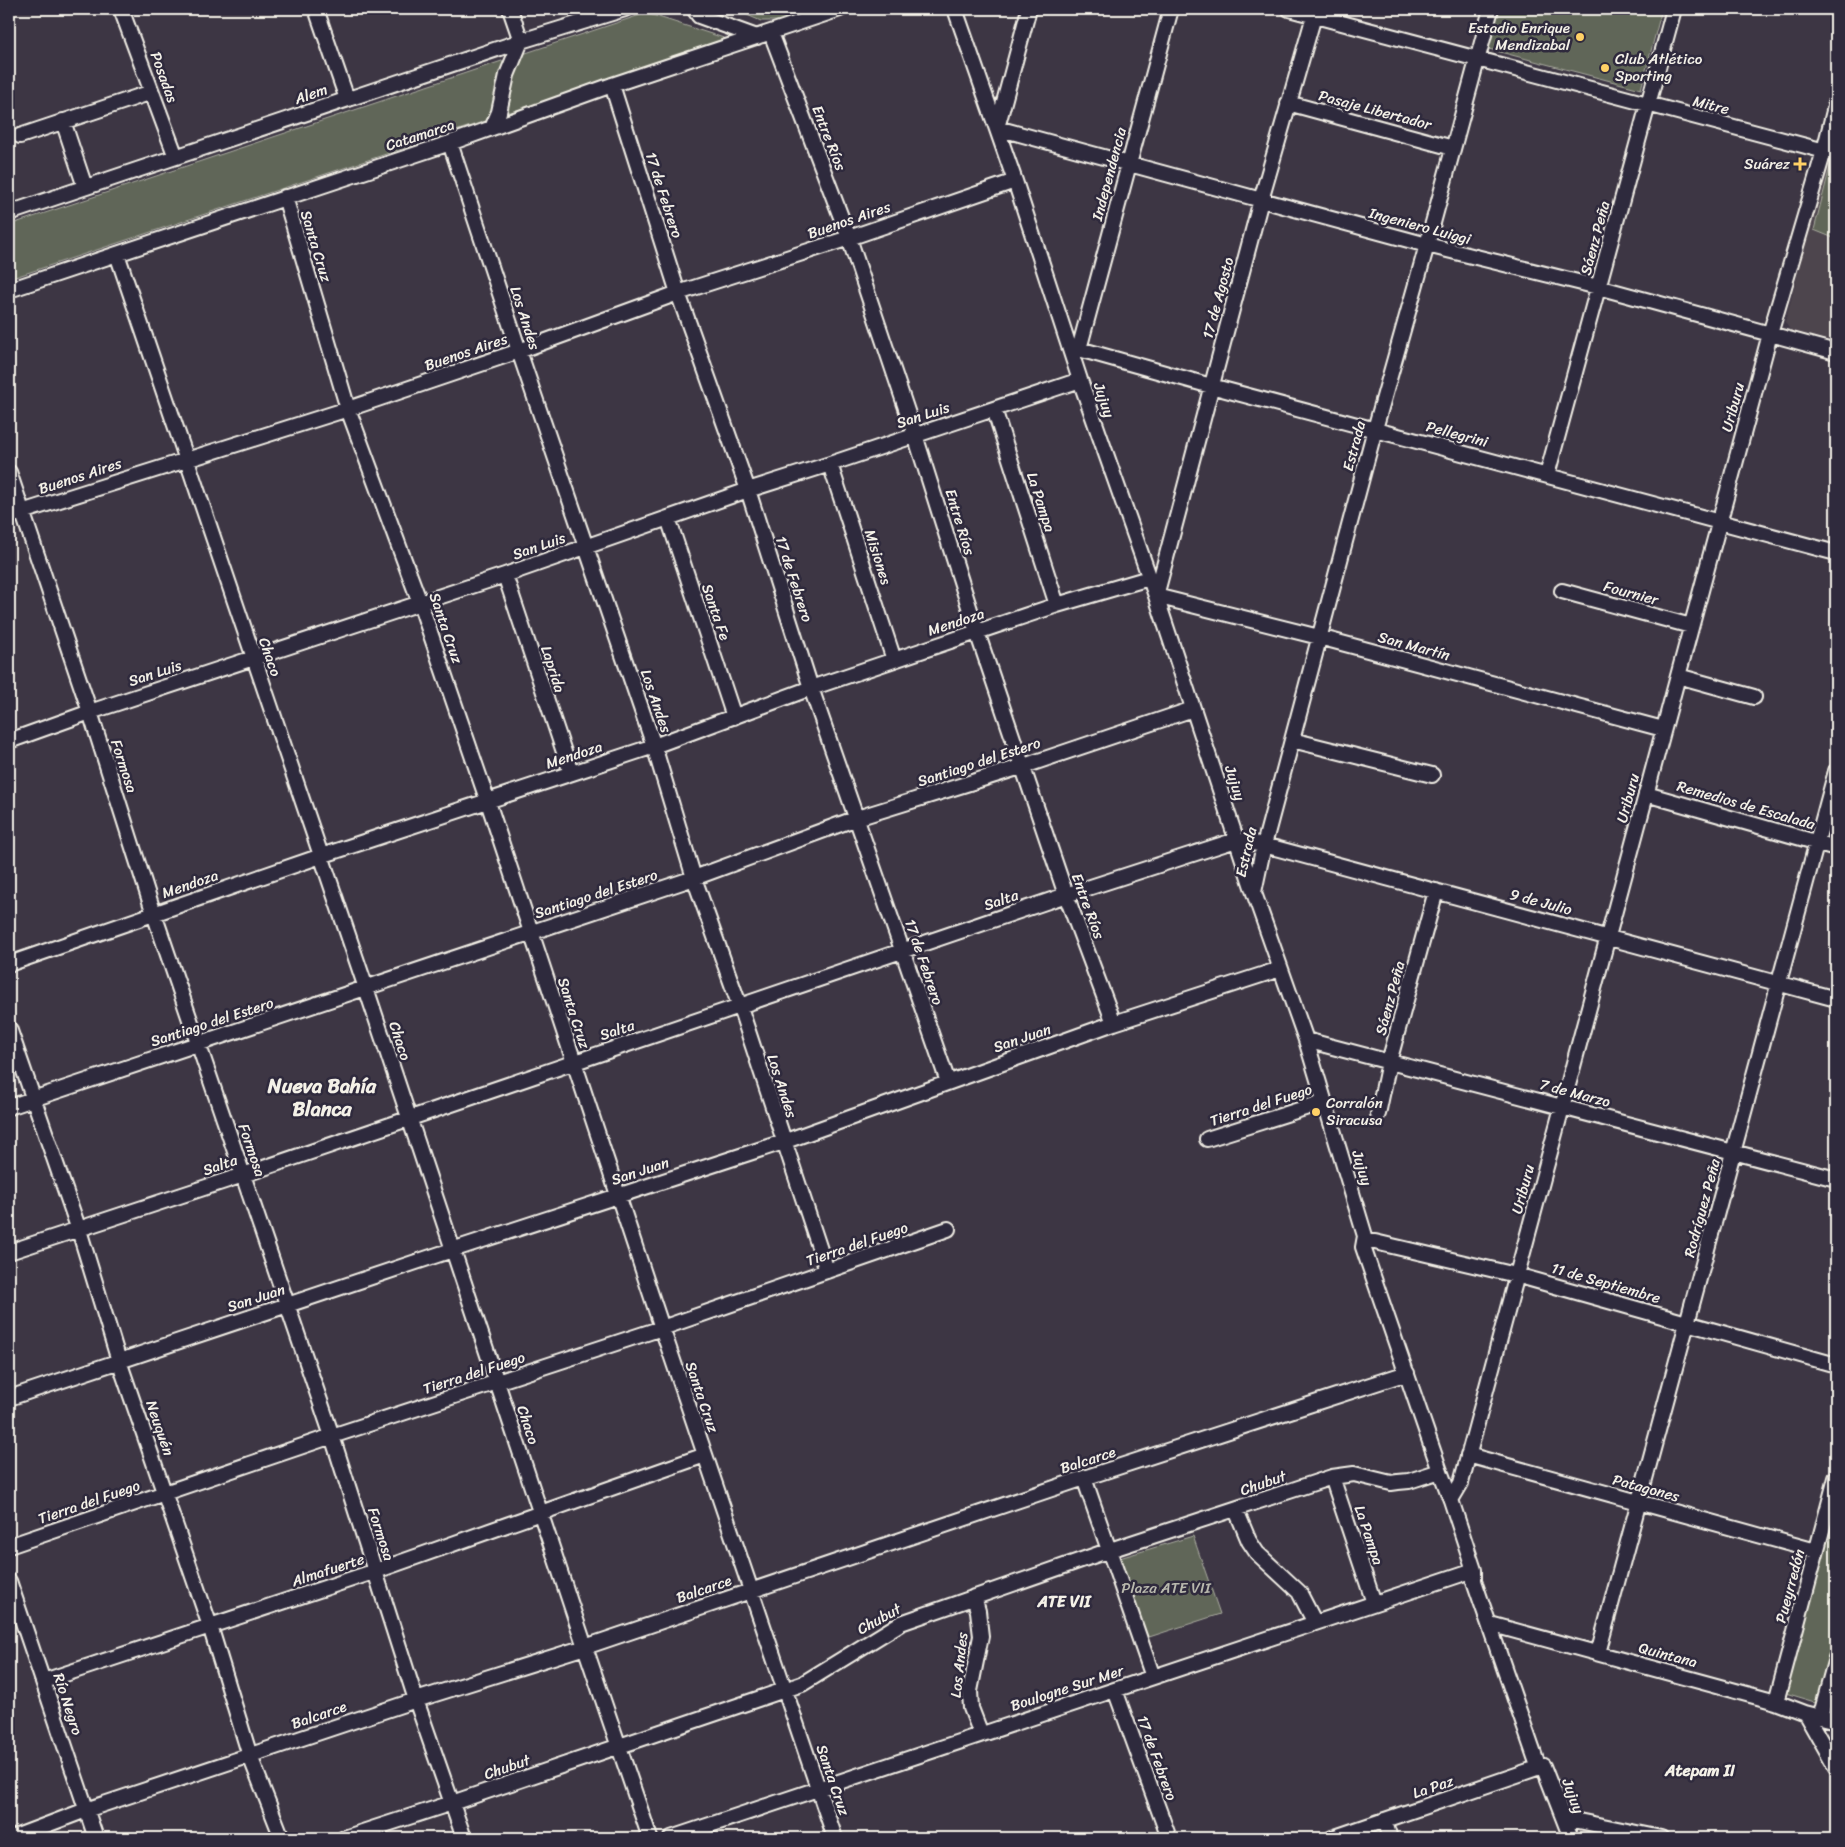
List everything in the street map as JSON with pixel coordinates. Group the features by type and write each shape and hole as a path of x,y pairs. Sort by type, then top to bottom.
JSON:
{"street":[{"name":"Posadas","path":"122,9 176,157"},
{"path":"316,9 347,100"},
{"path":"492,128 499,112 507,75 521,41 510,9"},
{"name":"Alem","path":"9,213 521,41 625,9"},
{"path":"694,9 700,16 757,37"},
{"name":"Catamarca","path":"9,290 840,9"},
{"name":"Jujuy","path":"955,9 1075,350 1080,380 1150,578 1236,840 1306,1040 1365,1236 1363,1247 1451,1500 1474,1570 1474,1580 1495,1625 1537,1763 1543,1766 1571,1838"},
{"path":"997,128 1029,9"},
{"name":"Independencia","path":"1075,350 1171,9"},
{"name":"Mitre","path":"1289,9 1315,12 1648,106 1830,153"},
{"name":"Estrada","path":"1254,892 1264,845 1319,637 1491,9"},
{"name":"Sáenz Peña","path":"1547,475 1674,9"},
{"name":"17 de Agosto","path":"1156,596 1261,200 1315,12"},
{"name":"Entre Ríos","path":"772,32 849,238 1066,895 1114,1023"},
{"name":"17 de Febrero","path":"612,85 678,293 748,490 811,688 948,1082"},
{"path":"20,136 152,92"},
{"name":"Pasaje Libertador","path":"1288,103 1453,148"},
{"name":"Uriburu","path":"1451,1500 1461,1483 1770,334 1830,153 1836,103"},
{"path":"63,122 85,187"},
{"name":"Ingeniero Luiggi","path":"997,128 1427,245 1598,287 1836,352"},
{"name":"Los Andes","path":"450,142 585,547 654,746 694,878 740,1006 783,1142 827,1271"},
{"name":"Buenos Aires","path":"9,516 187,458 348,409 678,293 849,238 1015,181"},
{"name":"Santa Cruz","path":"285,197 348,409 420,603 488,802 662,1328 835,1838"},
{"name":"Chaco","path":"117,254 366,988 540,1514 650,1838"},
{"name":"Pellegrini","path":"1075,350 1836,553"},
{"name":"San Luis","path":"9,741 90,712 505,575 748,490 1080,380"},
{"name":"La Pampa","path":"994,409 1057,605"},
{"name":"Misiones","path":"830,464 894,660"},
{"name":"Formosa","path":"9,472 90,712 154,914 332,1436 416,1700 464,1838"},
{"name":"Santa Fe","path":"668,518 734,717"},
{"name":"Laprida","path":"505,575 571,773"},
{"name":"Mendoza","path":"9,964 321,856 654,746 811,688 1057,605 1150,578"},
{"name":"Fournier","path":"1562,591 1691,626"},
{"name":"San Martín","path":"1156,596 1319,637 1663,729"},
{"path":"1678,676 1754,697"},
{"name":"Santiago del Estero","path":"9,1107 694,878 857,818 1024,766 1193,709"},
{"path":"1292,740 1432,775"},
{"name":"Rodríguez Peña","path":"1598,1653 1836,771"},
{"name":"Remedios de Escalada","path":"1646,794 1836,848"},
{"name":"9 de Julio","path":"1236,840 1264,845 1836,999"},
{"name":"Salta","path":"9,1252 243,1175 1066,895 1236,840"},
{"name":"Sáenz Peña","path":"1378,1114 1389,1062 1436,891"},
{"name":"San Juan","path":"9,1398 119,1360 783,1142 1114,1023 1280,969"},
{"name":"Neuquén","path":"9,1028 79,1230 119,1360 210,1626 250,1756 282,1838"},
{"name":"7 de Marzo","path":"1306,1040 1836,1179"},
{"name":"Tierra del Fuego","path":"1207,1140 1324,1102"},
{"name":"Tierra del Fuego","path":"9,1546 332,1436 662,1328 948,1230"},
{"name":"11 de Septiembre","path":"1364,1242 1375,1242 1516,1275 1836,1365"},
{"name":"Balcarce","path":"12,1838 86,1810 416,1700 585,1647 1084,1478 1407,1373"},
{"name":"Almafuerte","path":"44,1682 376,1571 705,1455"},
{"name":"Patagones","path":"1468,1455 1816,1551"},
{"name":"Chubut","path":"344,1838 452,1803 784,1688 802,1684 901,1623 1110,1550 1332,1477 1354,1474 1398,1482 1410,1481 1440,1471"},
{"name":"La Pampa","path":"1332,1477 1374,1603"},
{"path":"1084,1478 1152,1677"},
{"name":"Pueyrredón","path":"1776,1702 1836,1478"},
{"path":"1236,1510 1253,1547 1299,1592 1315,1623"},
{"name":"Boulogne Sur Mer","path":"671,1838 1474,1570"},
{"name":"Río Negro","path":"9,1580 96,1838"},
{"name":"Los Andes","path":"974,1597 981,1636 970,1691 971,1708 982,1734"},
{"name":"Quintana","path":"1495,1625 1776,1702 1805,1713 1836,1721"},
{"path":"1820,1717 1836,1658"},
{"name":"17 de Febrero","path":"1115,1690 1169,1838"},
{"path":"1805,1713 1836,1768"},
{"name":"La Paz","path":"1332,1838 1543,1766"},
{"path":"1564,1818 1654,1838"},
{"path":"1384,1820 1390,1838"}],"shaded area":[{"path":"1834,158 1836,159 1836,342 1790,330 1785,322 1827,163"}],"green space":[{"path":"738,9 828,9 784,21 761,21 740,12"},
{"name":"Club Atlético Sporting","path":"1496,9 1662,9 1641,89 1485,48"},
{"path":"646,13 730,40 9,279 9,225"},
{"path":"1831,163 1836,164 1836,239 1814,230"},
{"path":"1836,1497 1836,1708 1782,1692"},
{"name":"Plaza ATE VII","path":"1193,1536 1220,1614 1140,1640 1113,1560"}],"place":[{"name":"Estadio Enrique Mendizabal","path":"1580,37"},
{"name":"Club Atlético Sporting","path":"1605,68"},
{"name":"Suárez","path":"1800,164"},
{"name":"Corralón Siracusa","path":"1316,1112"}],"district":[{"name":"Nueva Bahía Blanca","path":"322,1098"},
{"name":"ATE VII","path":"1064,1601"},
{"name":"Atepam II","path":"1700,1770"}]}
